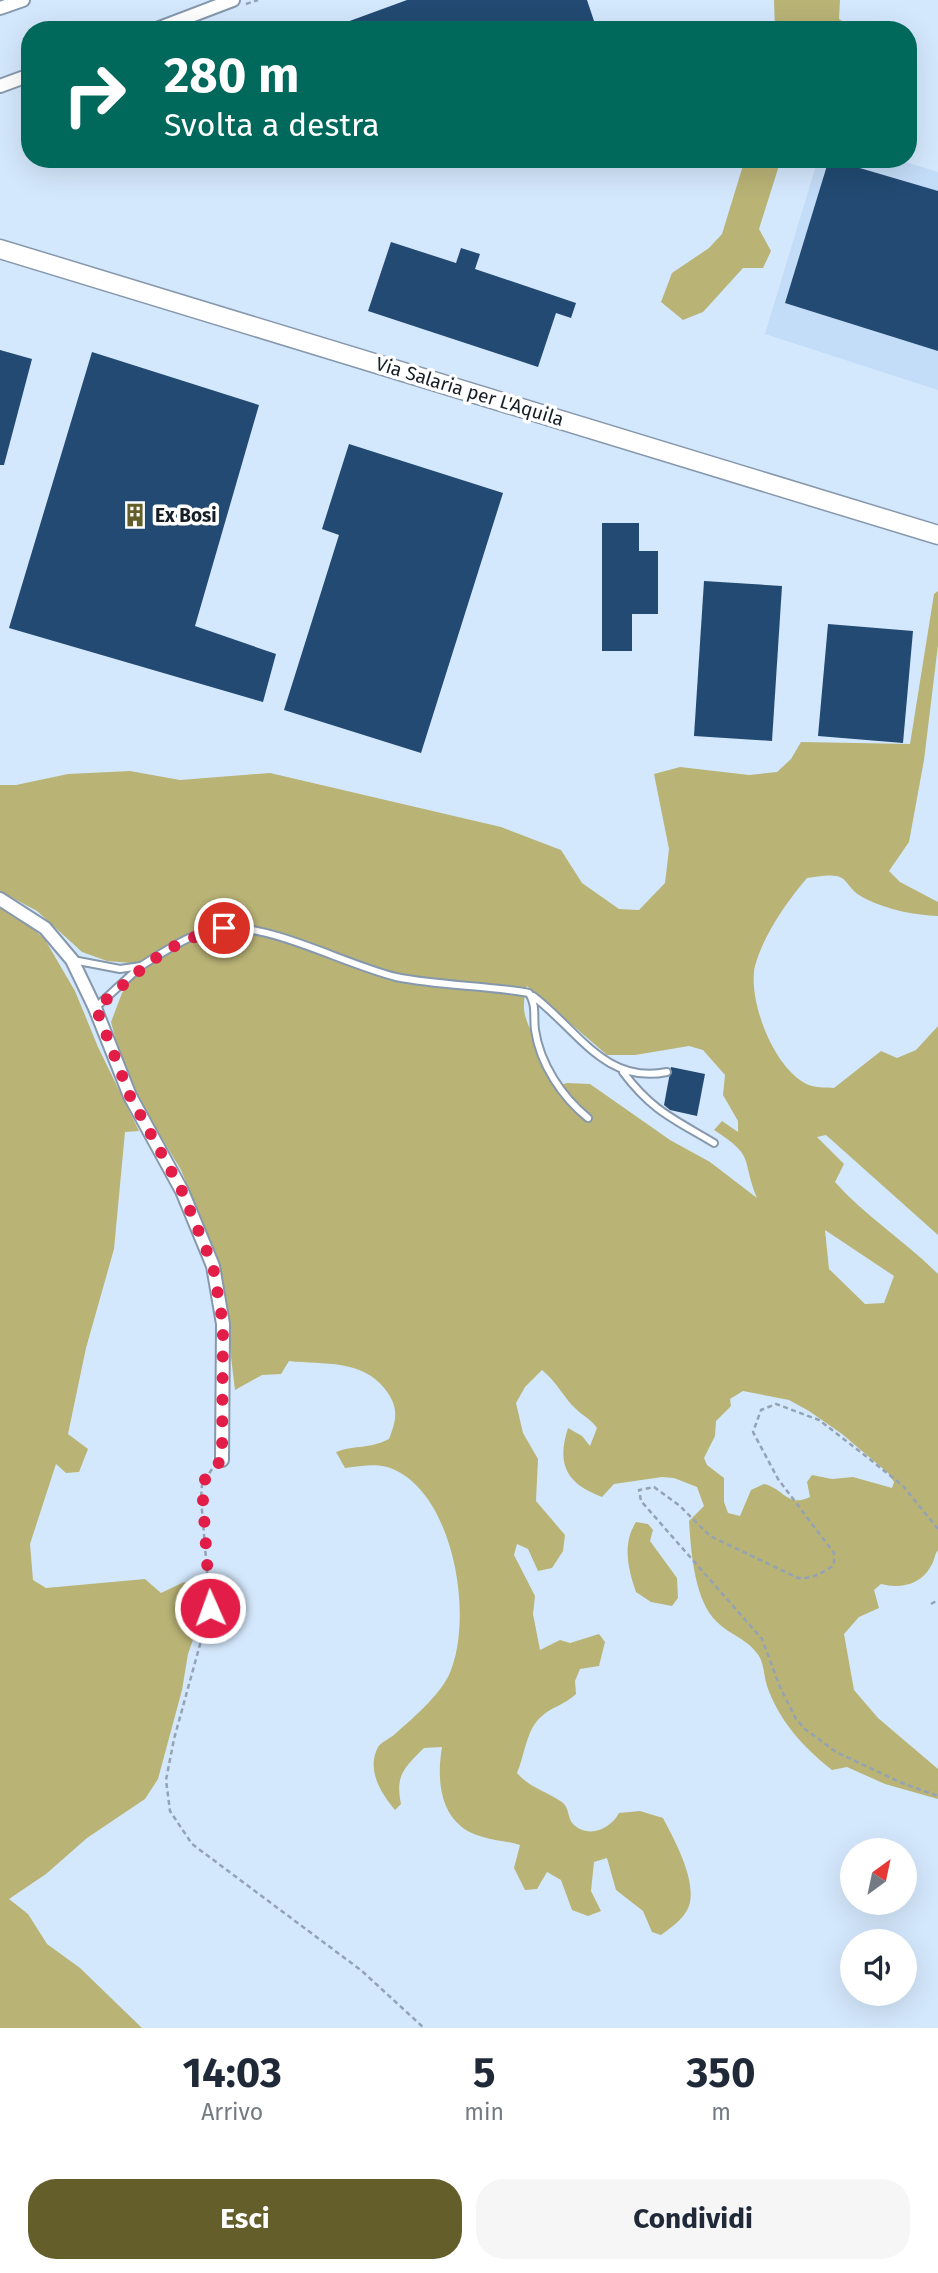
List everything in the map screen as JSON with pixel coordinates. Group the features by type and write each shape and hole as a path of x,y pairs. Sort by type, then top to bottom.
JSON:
{"main road":[{"name":"Via Salaria per L'Aquila","path":"0,249 938,535"}],"street":[{"path":"178,21 233,0"},
{"path":"0,8 19,1"},
{"path":"0,86 21,78"},
{"path":"0,899 45,928 72,960 96,1008 130,1096 182,1191 213,1266 223,1324 222,1460"}],"lane":[{"path":"96,1008 141,966 198,934 224,928 245,928 359,967 399,977 529,993 553,1011 583,1043 623,1072 642,1097 660,1112 714,1143"},
{"path":"72,960 120,970 141,966"},
{"path":"529,993 536,1004 535,1031 552,1077 571,1105 588,1118"},
{"path":"623,1072 651,1075 667,1072"}],"path":[{"path":"938,1530 903,1486 867,1457 819,1420 776,1404 761,1410 752,1432 778,1479 834,1553 834,1565 826,1571 807,1579 798,1578 710,1535 680,1506 654,1487 639,1490 641,1501 762,1639 780,1687 796,1719 805,1729 836,1752 902,1783 938,1796"},
{"path":"222,1460 209,1472 202,1485 210,1608 174,1739 166,1780 170,1811 192,1844 362,1971 424,2028"},
{"path":"931,1604 938,1600"}],"shaded area":[{"path":"774,0 840,0 839,19 842,21 775,21"},
{"path":"917,166 938,172 938,390 765,334 815,168 917,168"},
{"path":"742,168 778,168 759,229 771,251 763,268 743,268 703,312 683,320 661,302 672,273 709,248 722,234"},
{"path":"938,591 938,645 924,760 909,842 889,871 900,882 938,902 938,916 876,904 858,894 840,877 807,878 770,931 755,966 754,981 760,1016 776,1052 787,1068 812,1086 834,1088 881,1051 897,1058 916,1050 938,1026 938,1235 826,1135 817,1137 844,1164 835,1182 938,1274 938,1550 922,1578 903,1586 881,1584 874,1590 879,1608 859,1617 844,1634 854,1690 878,1718 938,1769 938,1799 885,1784 847,1767 832,1770 812,1753 785,1722 772,1699 759,1656 750,1645 717,1622 703,1601 695,1574 689,1521 704,1506 697,1487 674,1478 662,1477 614,1484 602,1497 590,1492 567,1472 563,1453 568,1428 582,1436 590,1446 597,1428 595,1425 571,1404 542,1370 525,1387 516,1403 523,1433 538,1459 536,1501 565,1535 563,1551 552,1568 538,1571 528,1549 517,1544 514,1555 535,1596 533,1614 540,1650 560,1640 570,1643 599,1634 605,1642 599,1666 580,1669 575,1681 576,1694 546,1713 532,1728 517,1773 533,1786 562,1802 572,1823 580,1829 600,1830 611,1823 619,1813 640,1811 663,1818 683,1858 691,1892 686,1912 661,1935 652,1932 643,1911 616,1890 607,1858 594,1862 591,1891 601,1911 588,1916 572,1910 561,1880 547,1872 537,1889 525,1890 514,1868 520,1845 469,1831 450,1813 441,1788 442,1747 424,1748 406,1767 399,1786 401,1804 395,1810 380,1789 374,1773 378,1747 425,1707 449,1675 456,1652 460,1624 459,1594 446,1534 433,1507 417,1486 397,1471 372,1465 345,1468 336,1452 374,1445 389,1439 394,1425 395,1407 390,1395 375,1379 342,1365 289,1361 281,1374 262,1375 235,1390 220,1266 181,1170 127,1081 111,1022 122,993 142,964 107,961 82,952 37,911 0,891 0,785 16,785 68,774 130,771 180,780 270,773 501,827 561,850 582,883 619,909 639,910 665,883 669,849 654,774 680,767 749,775 777,772 791,759 801,742 910,744 934,594","holes":["527,986 607,1055 635,1055 689,1046 703,1050 725,1075 723,1095 738,1121 738,1132 722,1121 714,1130 742,1153 757,1198 710,1162 670,1140 590,1084 567,1083 555,1087 524,1011","825,1230 894,1276 884,1303 865,1304 829,1269","743,1391 789,1400 842,1434 888,1473 894,1482 892,1488 853,1477 832,1479 812,1475 807,1482 810,1497 802,1500 791,1499 764,1484 751,1490 740,1516 728,1513 724,1502 724,1478 707,1465 704,1458 715,1436 716,1421 731,1406 730,1399"]},
{"path":"0,908 15,915 44,938 75,991 98,1047 139,1131 125,1132 114,1249 86,1348 68,1434 88,1449 79,1472 66,1473 56,1464 30,1544 33,1580 46,1588 145,1579 161,1593 184,1582 202,1593 204,1608 188,1654 182,1690 158,1779 145,1799 87,1838 46,1874 9,1899 28,1914 47,1944 80,1968 142,2028 0,2028"},
{"path":"636,1522 648,1524 653,1530 650,1541 677,1578 678,1598 672,1606 651,1602 636,1592 629,1566 628,1548"}],"building":[{"path":"407,0 587,0 594,21 350,21"},
{"path":"826,168 860,168 938,191 938,351 785,303"},
{"path":"391,242 456,263 461,248 480,254 475,269 576,303 571,318 556,313 538,367 368,311"},
{"path":"0,350 32,359 4,465 0,465"},
{"name":"Ex Bosi","path":"92,352 259,405 195,626 276,654 263,702 9,628"},
{"path":"349,444 503,493 421,753 284,710 339,535 322,529"},
{"path":"602,523 639,523 639,551 658,551 658,614 632,614 632,651 602,651"},
{"path":"704,581 782,586 772,741 694,736"},
{"path":"828,624 913,631 903,743 818,736"},
{"path":"671,1067 705,1074 697,1116 670,1110 664,1105"}],"place":[{"name":"Ex Bosi","path":"135,515"}],"route":[{"path":"210,1608 202,1485 209,1472 222,1460 223,1324 213,1266 182,1191 130,1096 96,1008 141,966 198,934 224,928"}]}
